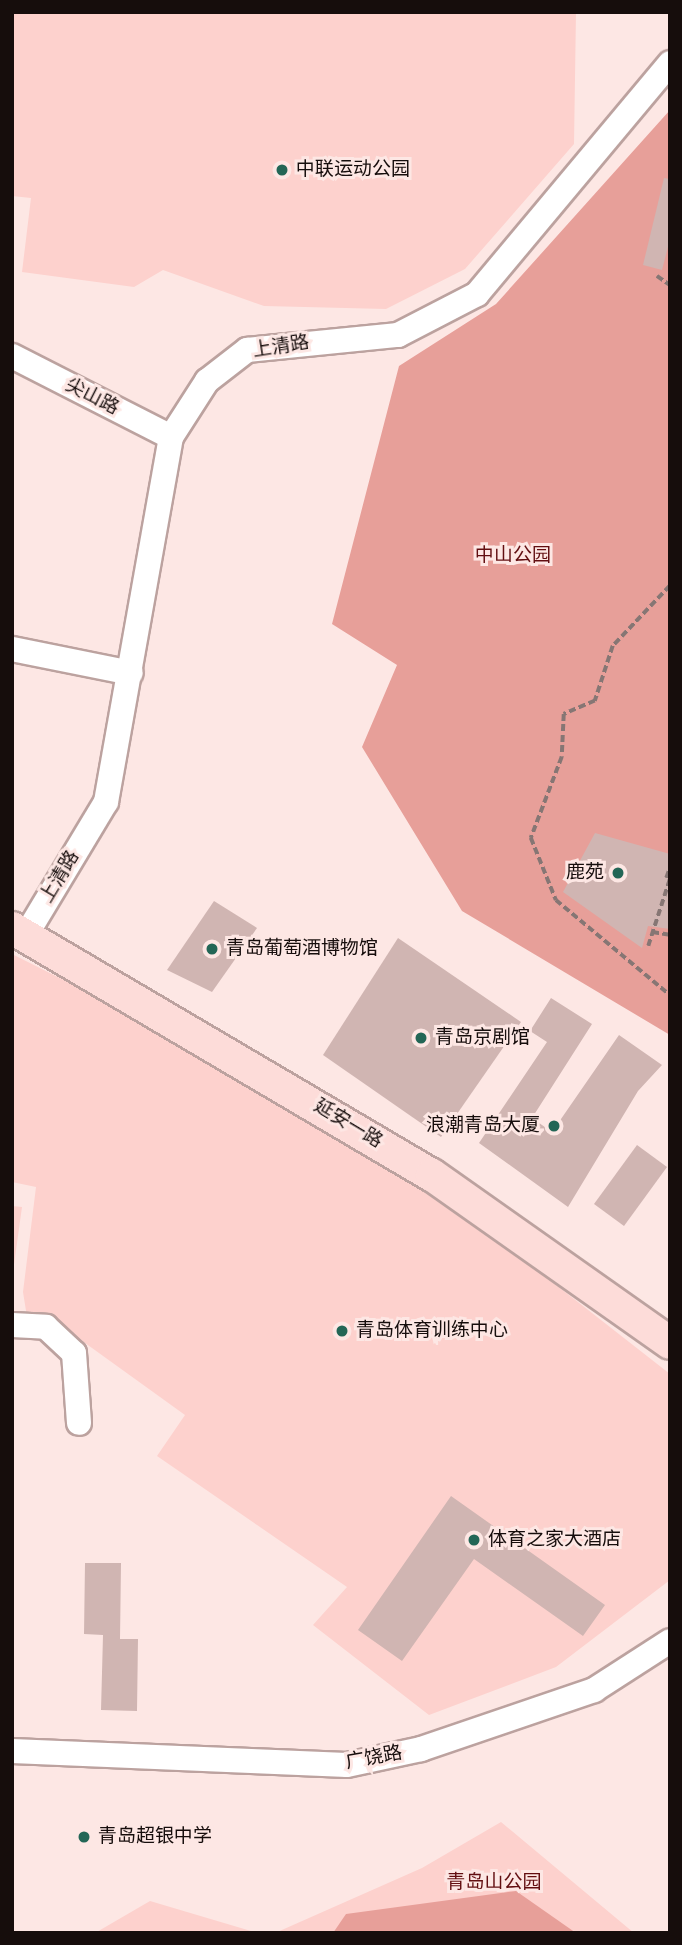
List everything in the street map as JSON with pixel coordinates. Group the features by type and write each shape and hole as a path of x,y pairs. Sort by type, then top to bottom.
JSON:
{"main road":[{"name":"延安一路","path":"19,931 432,1175 670,1343"}],"street":[{"name":"上清路","path":"19,931 106,802 171,437 207,381 247,351 398,335 477,294 670,64"},
{"name":"尖山路","path":"12,356 171,437"},
{"path":"12,649 131,673"},
{"path":"12,1325 46,1327 74,1353 79,1423"},
{"name":"广饶路","path":"12,1751 346,1765 421,1749 594,1690 670,1641"}],"path":[{"path":"657,276 670,285"},
{"path":"670,586 612,646 595,701 565,714 562,757 531,838 556,900 670,995"},
{"path":"648,946 670,867"},
{"path":"652,932 670,934"}],"green space":[{"name":"中联运动公园","path":"12,12 576,12 574,144 465,269 386,309 264,306 163,270 134,287 22,272 31,198 12,196"},
{"name":"中山公园","path":"670,110 670,1035 462,911 362,747 397,665 332,624 399,366 496,304"},
{"name":"青岛体育训练中心","path":"12,954 205,1051 427,1184 670,1374 670,1580 556,1667 429,1715 313,1625 347,1587 157,1456 185,1415 49,1317 27,1317 23,1292 36,1187 12,1182"},
{"path":"12,1206 22,1207 12,1279"},
{"name":"青岛山公园","path":"501,1822 634,1933 275,1933 422,1868"},
{"path":"516,1891 576,1933 333,1933 346,1914"},
{"path":"150,1901 258,1933 95,1933"}],"building":[{"path":"664,178 670,179 670,239 662,270 643,265"},
{"name":"鹿苑","path":"595,833 670,854 670,929 648,926 642,948 563,892"},
{"name":"青岛葡萄酒博物馆","path":"214,901 257,928 212,992 167,970"},
{"name":"青岛京剧馆","path":"398,938 521,1022 441,1137 323,1055"},
{"name":"浪潮青岛大厦","path":"551,998 592,1024 532,1118 552,1132 619,1035 662,1065 638,1091 568,1207 479,1143 547,1042 530,1031"},
{"path":"637,1145 667,1167 624,1226 594,1204"},
{"path":"451,1496 605,1605 583,1636 474,1559 402,1661 358,1630"},
{"path":"85,1563 121,1563 120,1639 138,1639 137,1711 101,1710 103,1635 84,1634"}],"place":[{"name":"中联运动公园","path":"282,170"},
{"name":"鹿苑","path":"618,873"},
{"name":"青岛葡萄酒博物馆","path":"212,949"},
{"name":"青岛京剧馆","path":"421,1038"},
{"name":"浪潮青岛大厦","path":"554,1126"},
{"name":"青岛体育训练中心","path":"342,1331"},
{"name":"体育之家大酒店","path":"474,1540"},
{"name":"青岛超银中学","path":"84,1837"}]}
